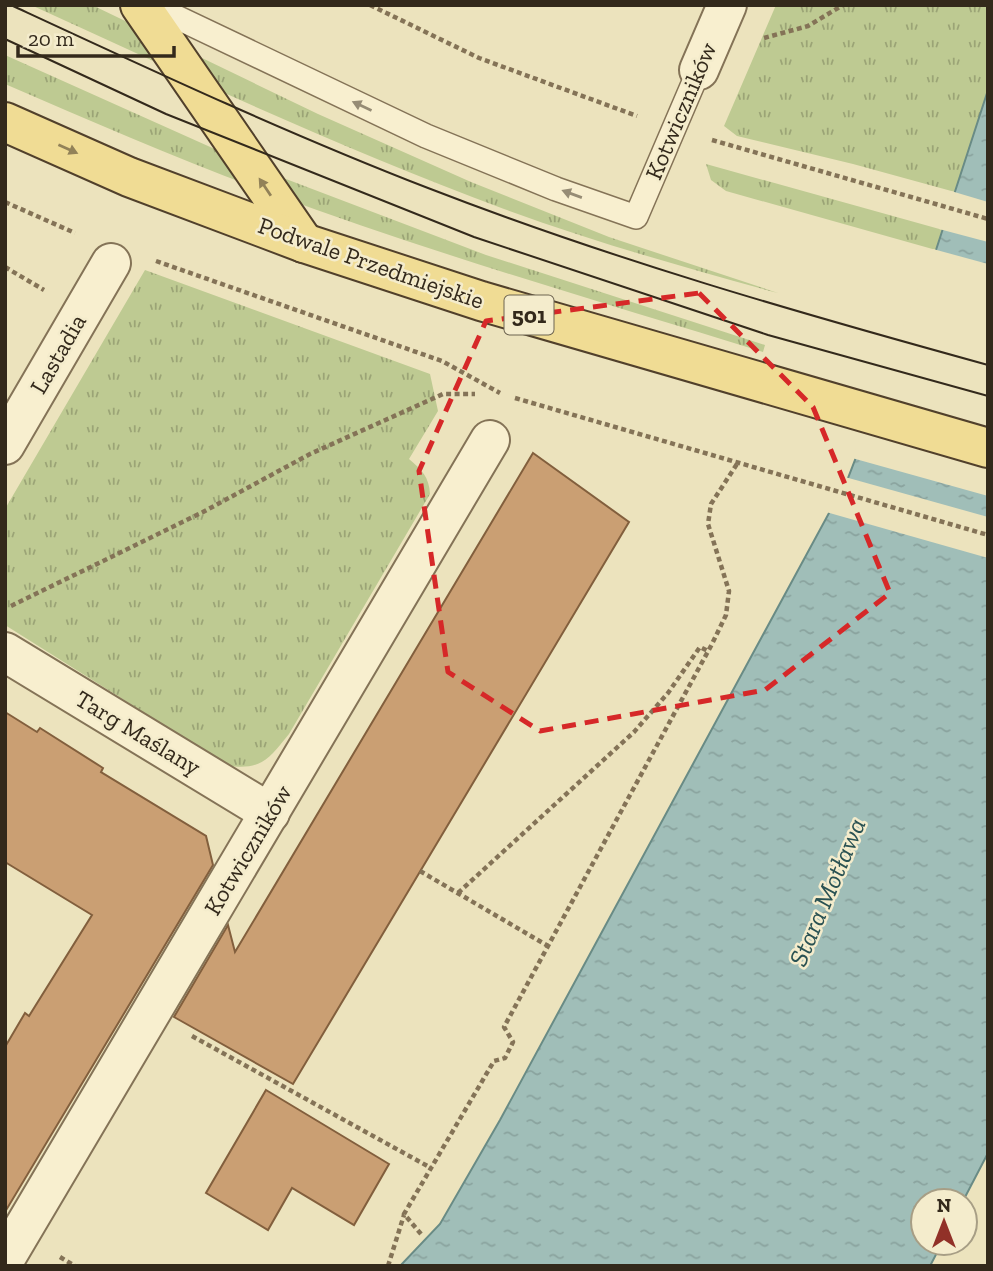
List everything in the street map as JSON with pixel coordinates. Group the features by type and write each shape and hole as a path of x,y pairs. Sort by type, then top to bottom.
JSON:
{"main road":[{"path":"140,5 304,243"},
{"name":"Podwale Przedmiejskie","path":"5,122 129,177 304,243 481,301 988,448"}],"street":[{"name":"Kotwiczników","path":"705,56 727,5"},
{"name":"Lastadia","path":"5,445 128,260"},
{"name":"Kotwiczników","path":"5,1259 490,440"},
{"name":"Targ Maślany","path":"5,652 270,813"}],"lane":[{"name":"Kotwiczników","path":"151,5 426,136 556,189 636,217 705,56"}],"path":[{"path":"369,5 479,58 673,129 988,219"},
{"path":"705,56 808,26 843,5"},
{"path":"5,202 79,235"},
{"path":"128,260 442,361 505,395 988,535"},
{"path":"5,267 48,293"},
{"path":"5,609 202,512 310,454 431,399 443,394 480,395"},
{"path":"493,395 505,395"},
{"path":"388,1266 404,1214 494,1061 505,1058 513,1042 504,1027 726,615 729,591 708,524 711,504 737,464"},
{"path":"458,893 634,732 668,693 700,647 708,651"},
{"path":"421,871 548,946"},
{"path":"151,1013 431,1168"},
{"path":"404,1214 422,1234"}],"highlighted area":[{"path":"699,293 813,407 890,593 765,690 540,731 448,672 419,471 486,321"}],"green space":[{"path":"31,5 92,5 318,114 471,182 609,237 778,293 606,243 444,186 266,111"},
{"path":"776,5 988,5 988,90 955,192 737,136 724,126"},
{"path":"5,55 257,168 486,255 765,345 763,352 392,236 203,167 5,84"},
{"path":"706,164 943,230 936,250 726,191 711,180"},
{"path":"145,270 430,374 438,411 409,459 424,474 430,494 289,734 264,761 250,766 229,766 5,625 5,509"}],"water":[{"name":"Stara Motława","path":"988,90 988,1153 970,1187 909,1187 909,1257 935,1257 930,1266 400,1266 440,1224 500,1120 848,478 936,250"}],"pier":[{"path":"951,191 988,202 988,242 939,229"},
{"path":"933,249 988,264 988,496 852,458"},
{"path":"845,477 988,517 988,558 826,512"}],"building":[{"path":"533,453 629,522 293,1084 174,1017 228,925 235,952"},
{"path":"5,712 37,732 40,728 103,768 101,772 206,836 213,865 5,1212 5,1047 25,1013 29,1016 92,915 5,862"},
{"path":"266,1090 389,1164 354,1225 292,1188 268,1230 206,1193"}],"tram line":[{"path":"11,5 270,123 497,214 706,284 988,365"},
{"path":"5,39 166,114 474,237 768,335 988,396"}]}
